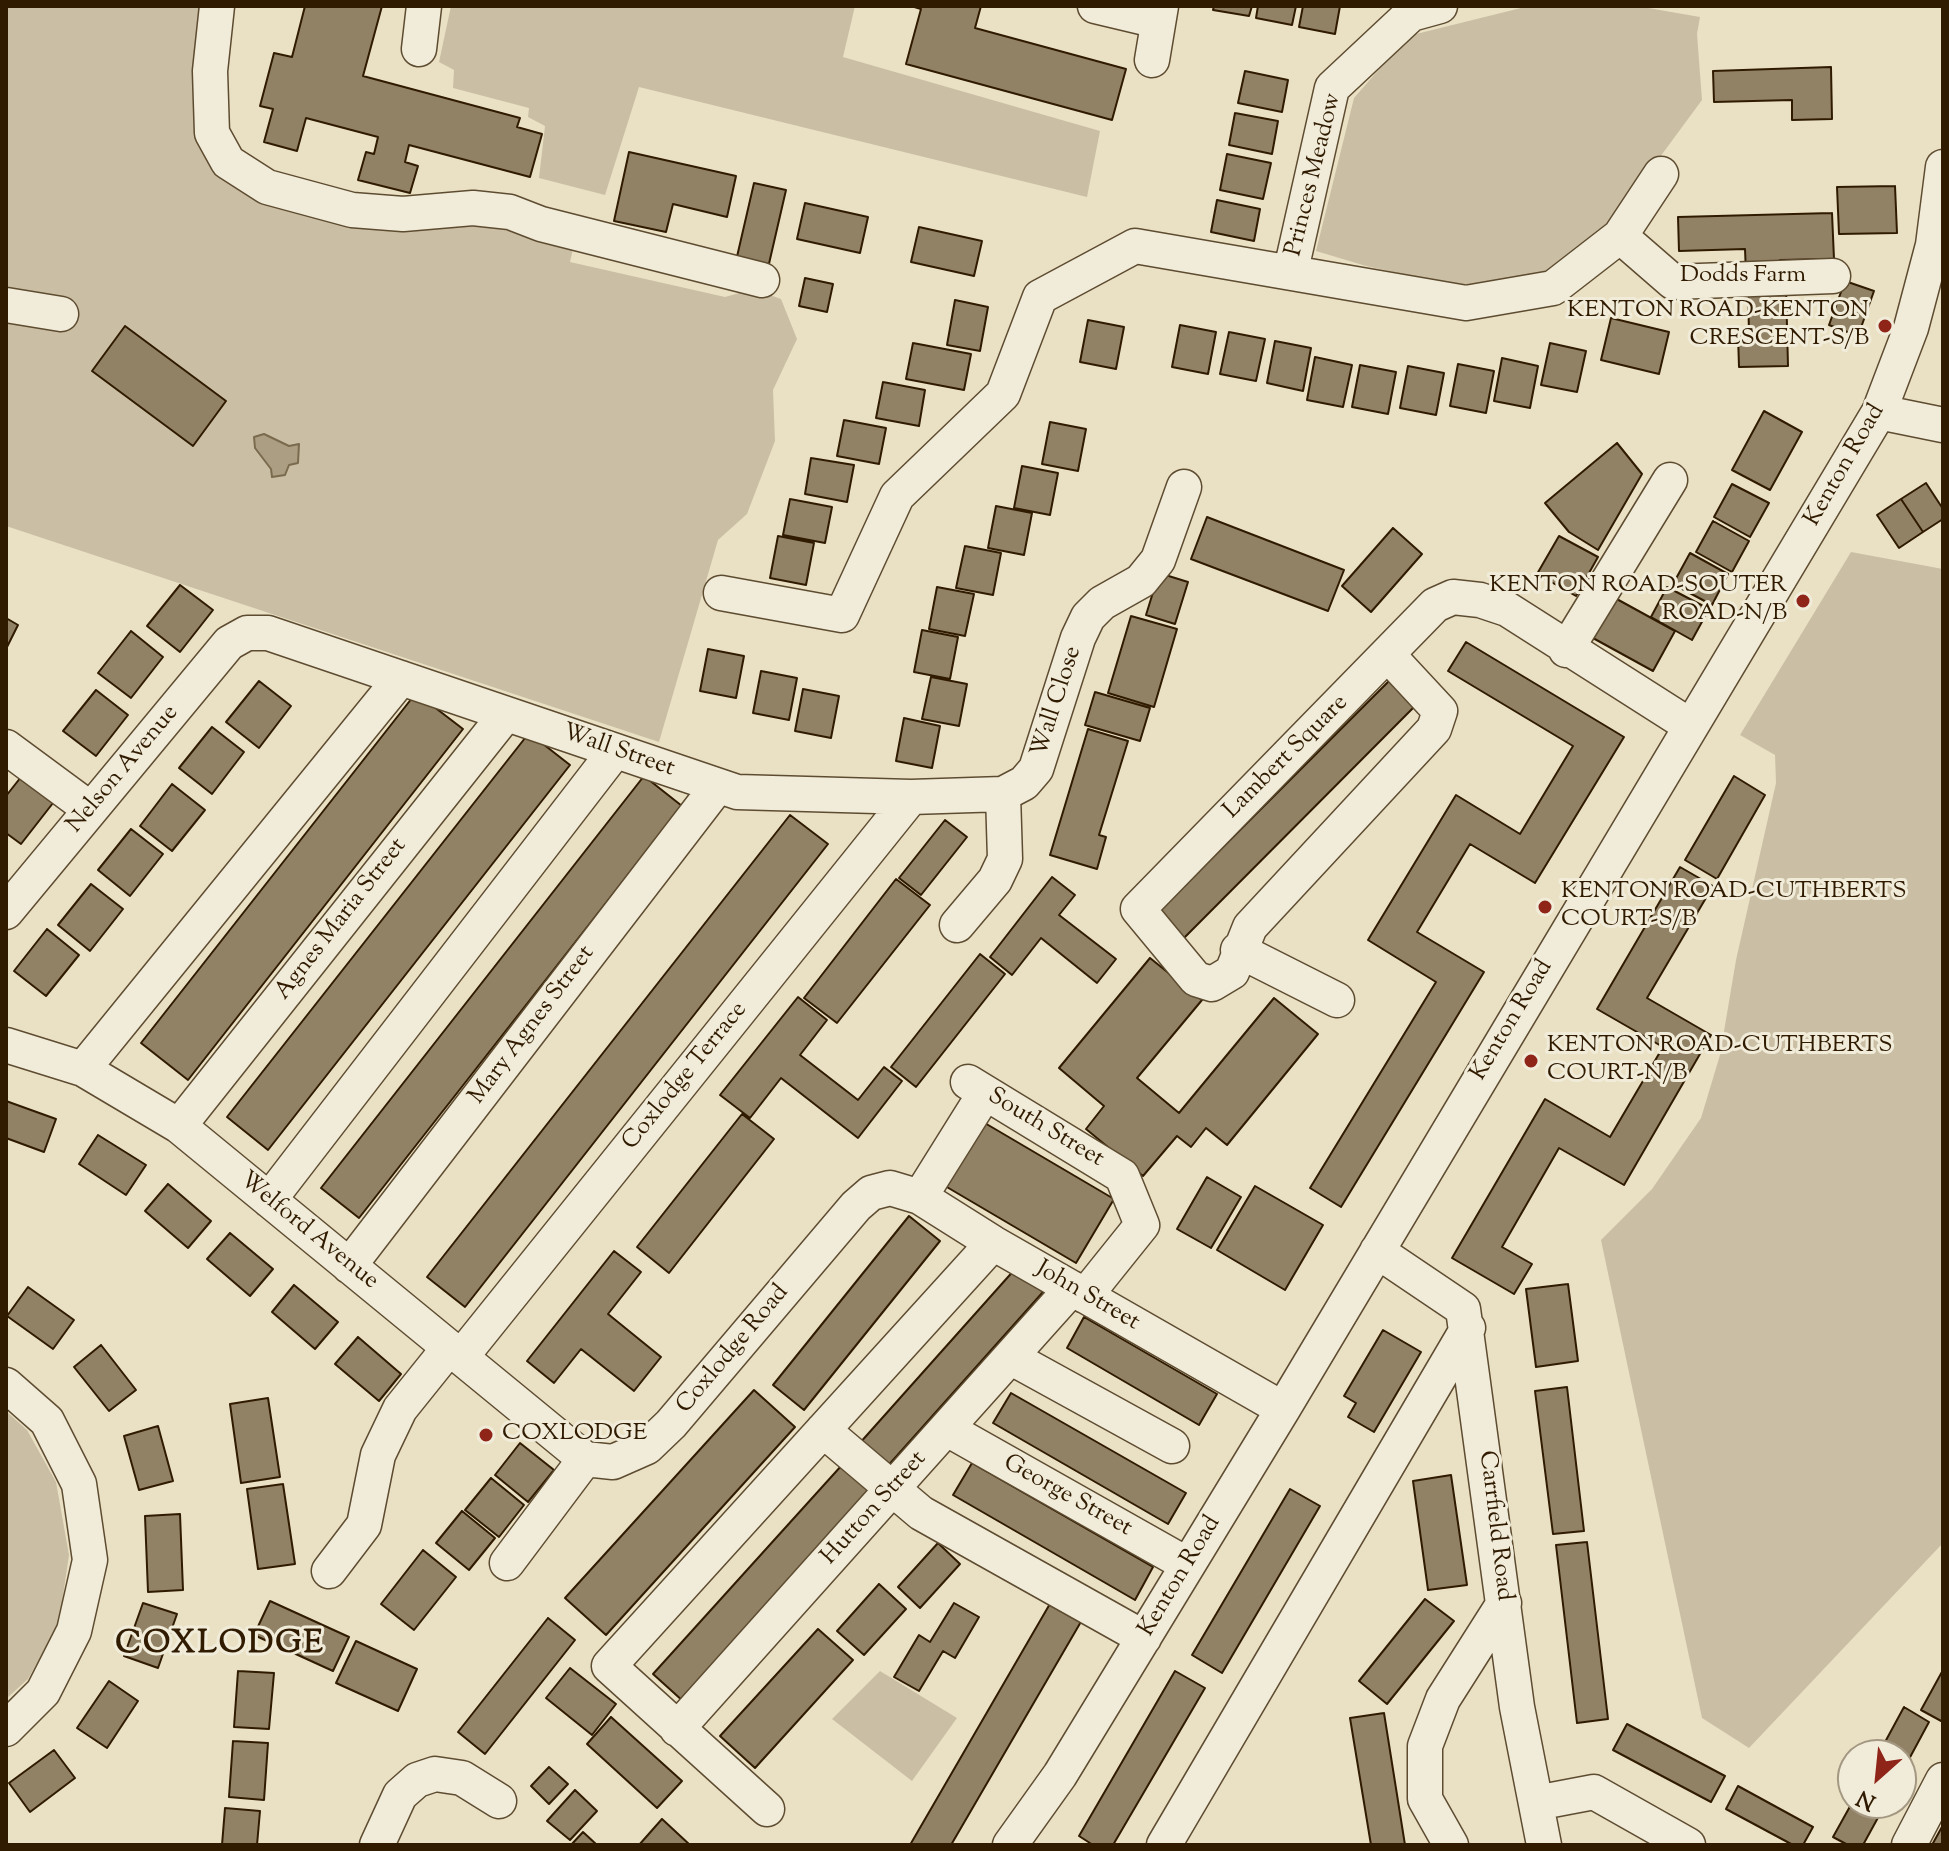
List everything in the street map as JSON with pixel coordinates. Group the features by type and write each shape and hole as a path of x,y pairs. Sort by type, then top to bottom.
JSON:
{"street":[{"path":"217,6 210,71 212,133 228,162 267,187 352,210 403,214 473,208 510,212 541,224 762,280"},
{"path":"419,49 424,6"},
{"path":"1095,6 1160,14 1152,60"},
{"name":"Princes Meadow","path":"1291,270 1332,88 1419,9"},
{"name":"Kenton Road","path":"1010,1845 1060,1775 1283,1409 1689,725 1879,412 1911,328 1933,245 1943,167"},
{"name":"Princes Meadow","path":"721,593 842,615 897,496 1003,394 1040,297 1135,246 1291,270 1466,303 1553,288 1620,236 1661,174"},
{"name":"Dodds Farm","path":"1620,236 1673,282 1833,276"},
{"path":"6,305 61,314"},
{"path":"1879,412 1943,425"},
{"path":"1670,480 1566,650 1689,725"},
{"name":"Wall Close","path":"1003,794 1024,783 1036,769 1078,638 1088,617 1102,603 1141,581 1158,560 1184,487"},
{"name":"Lambert Square","path":"1238,950 1232,972 1212,984 1196,979 1138,909 1387,654 1416,620 1435,605 1453,597 1480,600 1507,609 1566,650"},
{"name":"Wall Street","path":"247,633 268,633 717,787 752,794 911,797 1003,794"},
{"name":"Nelson Avenue","path":"6,912 229,643 247,633"},
{"path":"1337,1000 1238,950 1250,927 1434,729 1440,711 1387,654"},
{"path":"83,1069 401,678"},
{"name":"Agnes Maria Street","path":"179,1126 506,714"},
{"path":"6,747 90,809"},
{"path":"269,1200 615,751"},
{"name":"Mary Agnes Street","path":"349,1266 717,787"},
{"path":"957,925 995,880 1005,859 1003,794"},
{"name":"Coxlodge Terrace","path":"329,1571 364,1525 378,1455 400,1409 455,1353 911,797"},
{"name":"Welford Avenue","path":"6,1045 83,1069 179,1126 585,1459"},
{"name":"South Street","path":"905,1192 976,1088 1122,1176 1142,1225 1078,1292"},
{"name":"John Street","path":"905,1192 1283,1409"},
{"name":"Coxlodge Road","path":"585,1459 613,1462 647,1447 671,1424 856,1206 871,1193 905,1192"},
{"path":"767,1809 609,1666 993,1243"},
{"name":"Carrfield Road","path":"1377,1251 1463,1309 1468,1328 1517,1707 1544,1845"},
{"name":"Hutton Street","path":"677,1729 1012,1358 1078,1292"},
{"path":"1164,1845 1468,1328"},
{"path":"1012,1358 1172,1446"},
{"path":"6,1385 47,1421 79,1484 90,1560 74,1631 43,1692 6,1729"},
{"name":"George Street","path":"947,1429 1188,1565"},
{"path":"823,1430 921,1513 1144,1638"},
{"path":"507,1563 585,1459"},
{"path":"1451,1845 1425,1799 1425,1746 1443,1699 1504,1603"},
{"path":"377,1845 400,1795 417,1780 435,1774 462,1778 499,1801"},
{"path":"1909,1845 1943,1780"},
{"path":"1536,1803 1594,1792 1688,1845"}],"shaded area":[{"path":"6,6 209,6 216,166 490,222 574,244 570,262 725,297 753,289 781,299 797,339 773,390 775,441 747,514 718,540 659,742 6,526"},
{"path":"451,6 855,6 843,57 1100,131 1087,197 639,87 605,195 539,178 545,126 528,117 529,108 453,88 454,70 439,62"},
{"path":"1529,6 1637,6 1700,17 1697,34 1702,100 1618,214 1588,245 1553,270 1471,289 1366,266 1316,251 1354,98 1408,36"},
{"path":"264,434 289,446 299,444 298,463 289,465 285,475 272,477 271,469 255,448 254,437"},
{"path":"1851,552 1943,569 1943,1543 1749,1748 1702,1718 1601,1240 1652,1189 1701,1118 1720,1055 1736,960 1776,783 1775,755 1740,735"},
{"path":"6,1411 27,1430 56,1482 69,1555 59,1623 28,1679 7,1698"},
{"path":"880,1671 957,1718 912,1781 832,1719"}],"building":[{"path":"305,6 382,6 363,76 520,118 517,127 542,134 530,177 409,145 405,162 418,166 410,193 358,180 366,152 374,154 378,137 306,118 297,151 264,142 273,109 260,106 274,53 292,57"},
{"path":"911,6 981,6 975,28 1126,69 1112,120 906,64 921,9"},
{"path":"1214,6 1252,6 1249,16 1213,10"},
{"path":"1258,6 1296,6 1292,25 1256,18"},
{"path":"1303,6 1340,6 1335,34 1299,27"},
{"path":"1831,67 1832,119 1792,120 1792,100 1714,102 1713,71"},
{"path":"1245,71 1288,80 1282,112 1238,103"},
{"path":"1235,113 1278,121 1272,154 1229,145"},
{"path":"629,152 736,176 727,217 673,204 666,232 614,221"},
{"path":"1227,154 1271,163 1263,199 1220,190"},
{"path":"754,183 786,190 768,268 736,261"},
{"path":"1895,186 1897,233 1839,234 1837,187"},
{"path":"1217,200 1260,209 1254,241 1211,232"},
{"path":"805,203 868,217 860,253 797,239"},
{"path":"1832,213 1834,259 1780,260 1780,274 1746,274 1745,249 1679,251 1678,217"},
{"path":"919,227 982,241 974,276 911,262"},
{"path":"805,278 833,284 827,312 799,306"},
{"path":"1845,281 1874,291 1858,336 1829,325"},
{"path":"1786,286 1788,366 1739,367 1738,335 1749,335 1748,288"},
{"path":"955,300 988,307 980,351 947,345"},
{"path":"1611,318 1669,332 1659,374 1601,360"},
{"path":"1088,320 1124,327 1116,369 1080,362"},
{"path":"1180,325 1216,332 1208,374 1172,367"},
{"path":"125,326 226,401 193,446 92,371"},
{"path":"1229,332 1265,339 1256,381 1220,374"},
{"path":"1275,341 1311,348 1303,391 1267,383"},
{"path":"913,343 971,354 964,390 906,379"},
{"path":"1550,343 1586,351 1577,392 1541,385"},
{"path":"1315,357 1352,365 1343,407 1307,400"},
{"path":"1502,358 1538,366 1530,408 1494,401"},
{"path":"1458,364 1494,371 1486,413 1450,406"},
{"path":"1360,365 1396,372 1388,414 1352,407"},
{"path":"1408,366 1444,373 1436,415 1400,408"},
{"path":"883,382 925,390 919,426 876,418"},
{"path":"1764,411 1802,432 1770,490 1732,470"},
{"path":"844,420 886,428 879,464 837,456"},
{"path":"1050,422 1086,429 1078,471 1042,464"},
{"path":"1617,443 1642,474 1598,550 1569,532 1545,503"},
{"path":"811,458 854,465 847,502 805,494"},
{"path":"1022,466 1058,473 1050,515 1014,508"},
{"path":"1926,483 1943,509 1943,519 1923,532 1901,499"},
{"path":"1732,484 1769,503 1750,537 1714,517"},
{"path":"790,499 832,507 825,543 783,535"},
{"path":"1901,499 1923,532 1899,548 1877,515"},
{"path":"996,506 1032,513 1024,555 988,548"},
{"path":"1207,517 1344,570 1328,611 1191,559"},
{"path":"1713,521 1749,541 1732,572 1696,552"},
{"path":"1393,528 1422,554 1371,612 1342,586"},
{"path":"778,536 814,543 806,585 770,578"},
{"path":"1559,536 1598,557 1576,596 1537,574"},
{"path":"965,546 1001,553 993,595 956,588"},
{"path":"1690,553 1728,574 1712,605 1673,584"},
{"path":"1159,573 1188,582 1175,624 1146,615"},
{"path":"180,585 213,610 180,652 147,626"},
{"path":"937,587 974,594 965,636 929,629"},
{"path":"1667,587 1709,609 1692,640 1651,617"},
{"path":"1604,592 1675,631 1653,671 1582,632"},
{"path":"1131,616 1177,629 1154,707 1108,693"},
{"path":"6,618 18,625 6,649"},
{"path":"922,630 958,637 950,679 914,672"},
{"path":"131,631 163,657 131,698 98,673"},
{"path":"1466,642 1624,737 1535,883 1470,844 1417,932 1484,972 1341,1207 1310,1188 1436,982 1368,940 1456,795 1520,834 1573,746 1448,671"},
{"path":"708,649 744,656 736,698 700,691"},
{"path":"761,671 797,678 789,720 753,713"},
{"path":"931,677 967,684 959,726 922,719"},
{"path":"1390,680 1416,705 1183,939 1157,913"},
{"path":"259,681 291,706 259,748 226,722"},
{"path":"803,689 839,696 831,738 795,731"},
{"path":"96,690 128,715 96,756 63,731"},
{"path":"1095,692 1150,708 1140,741 1085,725"},
{"path":"416,693 463,729 188,1080 141,1043"},
{"path":"904,718 940,726 932,768 896,761"},
{"path":"212,727 244,752 212,794 179,768"},
{"path":"1088,729 1128,741 1099,835 1106,837 1097,869 1050,855"},
{"path":"529,733 570,765 268,1150 227,1117"},
{"path":"644,776 682,806 359,1218 321,1188"},
{"path":"1734,776 1765,795 1717,879 1685,860"},
{"path":"21,777 53,803 21,844 6,833 6,796"},
{"path":"172,784 205,810 172,851 140,826"},
{"path":"790,815 828,844 465,1307 427,1277"},
{"path":"945,820 967,837 921,895 899,878"},
{"path":"131,829 163,854 130,896 98,870"},
{"path":"1680,867 1713,886 1647,998 1711,1035 1624,1185 1559,1148 1502,1247 1532,1264 1514,1294 1452,1258 1545,1099 1610,1137 1663,1047 1597,1009"},
{"path":"1052,877 1075,895 1059,915 1116,959 1097,983 1041,938 1012,975 990,957"},
{"path":"896,879 930,905 837,1023 804,998"},
{"path":"91,884 123,909 90,951 58,925"},
{"path":"47,929 79,955 46,996 14,971"},
{"path":"980,954 1005,974 916,1087 891,1067"},
{"path":"1150,958 1202,1000 1137,1078 1179,1113 1274,998 1318,1034 1227,1145 1206,1128 1191,1147 1177,1136 1143,1176 1086,1129 1104,1106 1059,1068"},
{"path":"798,997 827,1020 800,1055 858,1100 884,1067 902,1081 858,1138 781,1078 750,1118 720,1095"},
{"path":"6,1101 56,1119 44,1152 6,1138"},
{"path":"742,1114 774,1139 669,1273 637,1247"},
{"path":"978,1119 1114,1199 1076,1263 940,1183"},
{"path":"98,1135 146,1165 126,1195 79,1164"},
{"path":"1207,1177 1241,1197 1211,1248 1177,1229"},
{"path":"168,1184 211,1221 188,1248 145,1211"},
{"path":"1255,1186 1323,1225 1285,1290 1217,1250"},
{"path":"909,1216 940,1241 804,1410 773,1385"},
{"path":"230,1233 273,1269 250,1296 207,1259"},
{"path":"614,1251 641,1272 608,1314 661,1357 634,1391 581,1349 554,1383 527,1361"},
{"path":"1016,1268 1043,1292 886,1468 859,1444"},
{"path":"1568,1284 1578,1361 1536,1367 1526,1289"},
{"path":"294,1285 338,1322 315,1349 272,1312"},
{"path":"28,1287 74,1320 53,1349 7,1316"},
{"path":"1084,1317 1217,1394 1199,1425 1067,1348"},
{"path":"1383,1330 1421,1352 1374,1432 1348,1417 1356,1403 1344,1396"},
{"path":"358,1337 401,1374 379,1401 335,1364"},
{"path":"101,1345 136,1390 109,1411 74,1367"},
{"path":"1567,1387 1584,1531 1553,1534 1535,1391"},
{"path":"754,1390 795,1427 606,1635 565,1598"},
{"path":"1011,1393 1186,1493 1168,1524 993,1423"},
{"path":"268,1398 280,1477 241,1483 230,1404"},
{"path":"158,1426 173,1481 139,1490 124,1436"},
{"path":"520,1443 554,1470 528,1502 495,1475"},
{"path":"972,1463 1153,1567 1135,1600 953,1495"},
{"path":"842,1465 873,1493 684,1702 653,1674"},
{"path":"1451,1475 1467,1585 1428,1590 1413,1481"},
{"path":"491,1478 524,1505 499,1537 465,1510"},
{"path":"283,1484 295,1564 258,1569 247,1489"},
{"path":"1290,1489 1320,1506 1222,1673 1192,1655"},
{"path":"462,1511 495,1538 469,1570 436,1543"},
{"path":"180,1514 183,1590 148,1592 145,1516"},
{"path":"1587,1542 1608,1719 1577,1723 1556,1545"},
{"path":"938,1543 960,1564 920,1608 898,1587"},
{"path":"423,1550 456,1577 414,1630 381,1604"},
{"path":"879,1584 906,1609 864,1655 837,1631"},
{"path":"1425,1599 1454,1621 1387,1704 1359,1681"},
{"path":"270,1601 349,1637 333,1671 254,1635"},
{"path":"1051,1602 1082,1620 951,1845 910,1845"},
{"path":"143,1603 177,1614 158,1668 124,1656"},
{"path":"954,1603 979,1617 955,1658 943,1651 919,1691 894,1677 919,1635 930,1642"},
{"path":"548,1618 575,1640 485,1754 458,1732"},
{"path":"818,1629 853,1660 755,1768 720,1736"},
{"path":"356,1641 417,1669 398,1711 336,1683"},
{"path":"570,1668 616,1704 592,1735 546,1698"},
{"path":"1943,1670 1943,1722 1921,1710"},
{"path":"238,1671 274,1673 269,1729 234,1727"},
{"path":"1175,1671 1205,1688 1113,1845 1093,1845 1079,1836"},
{"path":"109,1681 138,1701 107,1748 77,1728"},
{"path":"1904,1707 1929,1722 1917,1744 1917,1739 1887,1739"},
{"path":"1384,1713 1405,1845 1371,1845 1350,1718"},
{"path":"611,1717 682,1781 657,1808 587,1744"},
{"path":"1627,1724 1725,1776 1711,1802 1613,1750"},
{"path":"233,1741 268,1743 264,1800 229,1797"},
{"path":"54,1750 75,1778 30,1812 9,1783"},
{"path":"549,1767 568,1784 549,1804 531,1786"},
{"path":"1738,1786 1813,1827 1803,1845 1793,1845 1726,1809"},
{"path":"575,1790 597,1811 570,1840 547,1821"},
{"path":"225,1808 260,1811 257,1845 222,1845"},
{"path":"662,1819 690,1845 639,1845"},
{"path":"1843,1819 1877,1819 1863,1845 1848,1845 1833,1837"},
{"path":"1943,1825 1943,1845 1932,1845"},
{"path":"583,1832 597,1845 571,1845"}],"place":[{"name":"KENTON ROAD-KENTON CRESCENT-S/B","path":"1885,326"},
{"name":"KENTON ROAD-SOUTER ROAD-N/B","path":"1803,601"},
{"name":"KENTON ROAD-CUTHBERTS COURT-S/B","path":"1545,907"},
{"name":"KENTON ROAD-CUTHBERTS COURT-N/B","path":"1531,1061"},
{"name":"COXLODGE","path":"486,1435"}],"district":[{"name":"COXLODGE","path":"220,1647"}]}
